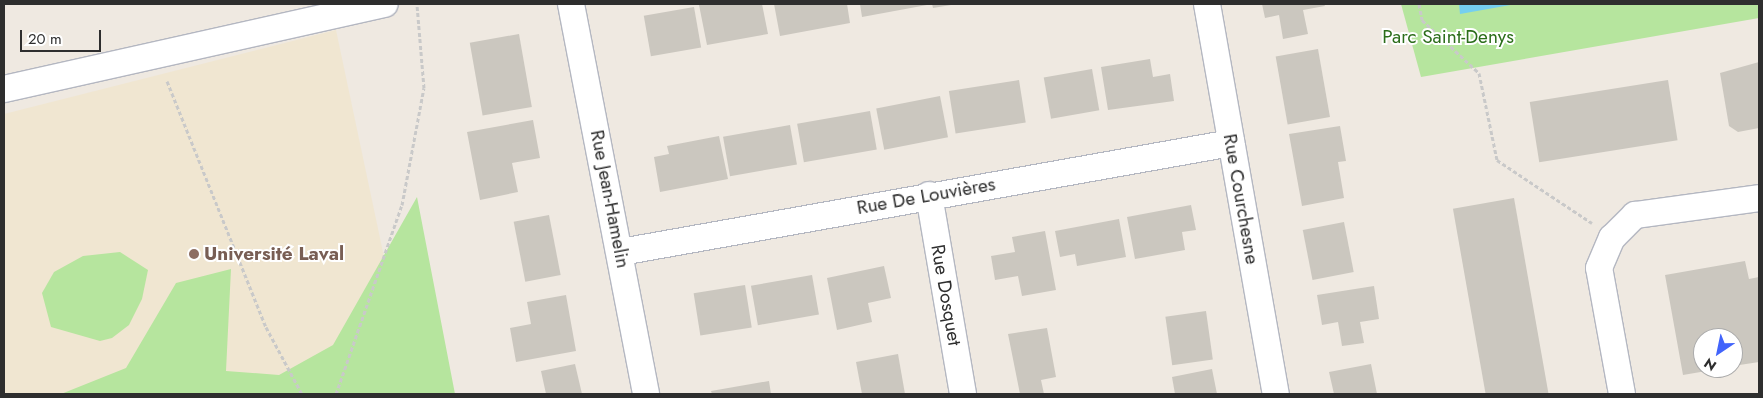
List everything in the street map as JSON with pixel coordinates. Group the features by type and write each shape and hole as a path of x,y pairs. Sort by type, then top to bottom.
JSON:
{"street":[{"path":"4,89 158,53 385,4"},
{"name":"Rue Jean-Hamelin","path":"571,4 621,252 646,394"},
{"name":"Rue Courchesne","path":"1207,4 1276,394"},
{"name":"Rue De Louvières","path":"621,252 929,195 1231,143"},
{"name":"Rue Dosquet","path":"929,195 963,394"},
{"path":"1622,394 1599,268 1612,238 1635,215 1759,198"}],"path":[{"path":"336,394 402,205 424,88 417,4"},
{"path":"1419,4 1422,20 1479,73 1497,160 1612,238"},
{"path":"158,53 266,327 302,394"}],"shaded area":[{"name":"Université Laval","path":"336,30 413,394 4,394 4,114"}],"green space":[{"name":"Parc Saint-Denys","path":"1401,4 1759,4 1759,18 1421,77"},
{"path":"417,197 455,394 61,394 126,368 176,283 231,269 226,371 279,375 333,345"},
{"path":"120,252 148,270 142,299 129,325 112,338 100,341 51,327 42,293 54,272 83,256"}],"water":[{"path":"1459,4 1516,4 1460,14"}],"building":[{"path":"762,4 768,34 707,45 699,5"},
{"path":"774,4 847,4 850,23 780,36"},
{"path":"860,4 927,4 927,5 862,17"},
{"path":"932,4 951,4 951,5 933,8"},
{"path":"1262,4 1324,4 1325,6 1303,10 1308,34 1283,39 1279,15 1265,18"},
{"path":"694,7 701,47 651,56 644,16"},
{"path":"519,34 532,107 483,116 470,43"},
{"path":"1318,49 1330,117 1288,124 1276,56"},
{"path":"1150,59 1153,77 1170,74 1174,101 1108,110 1101,67"},
{"path":"1759,62 1759,128 1738,132 1729,126 1720,73"},
{"path":"1092,69 1099,110 1051,119 1044,78"},
{"path":"1019,80 1026,122 956,134 949,91"},
{"path":"1668,80 1678,140 1539,162 1530,102"},
{"path":"940,96 948,137 884,150 876,108"},
{"path":"870,111 877,149 804,162 797,124"},
{"path":"533,120 540,158 512,163 518,192 480,200 467,132"},
{"path":"790,125 797,164 730,176 723,137"},
{"path":"1340,126 1346,161 1338,162 1344,198 1302,206 1289,134"},
{"path":"719,136 728,179 660,192 654,157 669,154 667,146"},
{"path":"1514,198 1549,394 1486,394 1453,209"},
{"path":"1191,205 1196,230 1182,232 1185,250 1135,259 1127,217"},
{"path":"549,215 561,275 525,282 514,222"},
{"path":"1119,219 1126,257 1077,266 1075,254 1060,257 1055,231"},
{"path":"1344,222 1354,272 1313,280 1303,230"},
{"path":"1045,231 1056,290 1022,296 1018,276 995,280 991,256 1015,252 1012,237"},
{"path":"1745,261 1749,279 1759,277 1759,362 1743,364 1743,328 1693,328 1693,373 1683,375 1665,275"},
{"path":"884,266 891,298 868,303 872,322 837,330 827,278"},
{"path":"812,275 819,314 758,325 751,286"},
{"path":"745,285 752,327 700,336 694,293"},
{"path":"1374,286 1379,319 1360,322 1364,343 1342,346 1338,322 1322,325 1317,295"},
{"path":"566,295 576,351 516,362 510,328 531,324 527,302"},
{"path":"1206,311 1213,360 1172,365 1165,317"},
{"path":"1047,328 1056,377 1041,380 1044,394 1020,394 1008,334"},
{"path":"898,354 905,394 862,394 856,362"},
{"path":"575,364 582,394 546,394 541,371"},
{"path":"1371,364 1377,394 1334,394 1329,372"},
{"path":"1212,369 1217,394 1175,394 1172,377"},
{"path":"769,381 771,394 712,394 711,391"}],"place":[{"name":"Université Laval","path":"194,254"}]}
